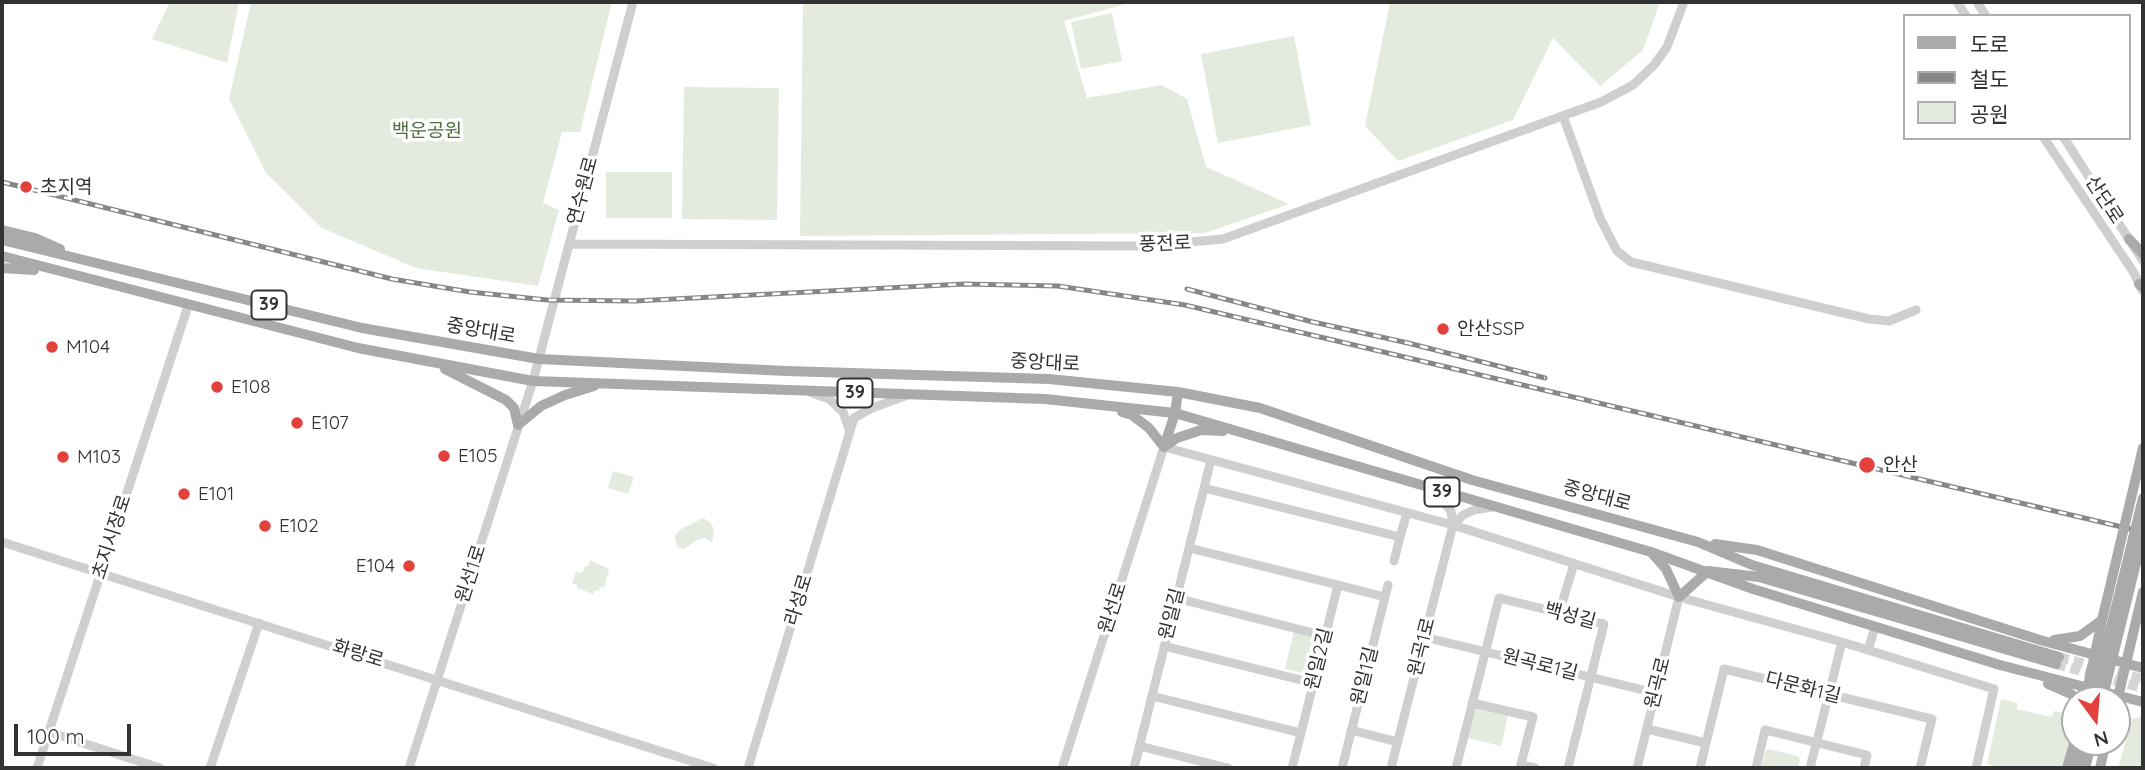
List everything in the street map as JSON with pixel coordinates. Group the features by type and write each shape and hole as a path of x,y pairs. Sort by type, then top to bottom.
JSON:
{"main road":[{"path":"2,230 35,238 85,261"},
{"path":"2129,239 2143,254"},
{"name":"중앙대로","path":"2,240 362,328 539,359 786,371 1049,379 1178,392 1260,408 1472,480 1698,542 1752,565 2057,660 1759,577 1708,571"},
{"name":"중앙대로","path":"2,256 358,348 533,381"},
{"path":"2,268 60,272"},
{"path":"429,362 506,400 514,408 518,425 548,403 602,383"},
{"name":"39","path":"533,381 1045,399 1175,413 1651,552 1753,589 2062,686"},
{"path":"1164,447 1175,413 1178,392"},
{"path":"1106,406 1132,415 1149,428 1164,447"},
{"path":"1164,447 1177,438 1201,430 1239,431"},
{"path":"2088,686 2143,448"},
{"path":"2096,686 2143,498"},
{"path":"2105,686 2143,535"},
{"name":"39","path":"1698,542 1757,550 2040,640 2126,664"},
{"path":"1651,552 1666,569 1679,597 1708,571"},
{"path":"2121,686 2143,592"},
{"path":"2040,640 2063,640 2080,636 2102,618"},
{"path":"2126,664 2143,668"},
{"name":"39","path":"2000,665 2020,678 2061,689"}],"street":[{"name":"연수원로","path":"533,381 633,2"},
{"name":"풍전로","path":"569,244 1145,246 1223,239 1601,102 1633,85 1654,65 1667,47 1684,2"},
{"path":"1563,116 1601,218 1617,251 1631,262 1869,319 1889,321 1916,310"},
{"path":"2045,140 2142,287"},
{"name":"산단로","path":"2065,140 2143,261"},
{"name":"초지시장로","path":"37,768 188,306"},
{"name":"원선1로","path":"409,768 533,381"},
{"path":"806,391 829,399 843,412 850,432"},
{"path":"850,432 854,418 905,395"},
{"name":"라성로","path":"748,768 850,432"},
{"path":"1164,447 1453,525 1679,597 1842,642 1994,689 1976,768"},
{"name":"원선로","path":"1062,768 1164,447"},
{"name":"원일길","path":"1134,768 1211,460"},
{"path":"1204,488 1400,537"},
{"path":"1432,489 1451,511 1453,525"},
{"path":"1453,525 1474,510 1492,507"},
{"path":"1394,561 1406,513"},
{"name":"원곡1로","path":"1391,768 1453,525"},
{"name":"화랑로","path":"2,541 713,768"},
{"path":"1189,548 1385,597"},
{"path":"1559,612 1574,564"},
{"name":"원일2길","path":"1292,768 1338,585"},
{"name":"원일1길","path":"1342,768 1388,585"},
{"name":"원곡로","path":"1637,768 1679,597"},
{"path":"1177,598 1325,636"},
{"name":"백성길","path":"1456,768 1499,598 1604,624 1568,768"},
{"path":"210,768 260,623"},
{"path":"1868,650 1875,627"},
{"name":"원곡로1길","path":"1424,637 1656,693"},
{"path":"1811,768 1842,642"},
{"path":"1164,646 1313,683"},
{"name":"다문화1길","path":"1700,768 1724,669 1932,719 1920,768"},
{"path":"1152,696 1301,733"},
{"path":"1472,703 1533,717 1521,766 1535,768"},
{"path":"1647,729 1706,743"},
{"path":"1351,730 1398,743"},
{"path":"1756,768 1765,730 1867,754 1864,768"},
{"path":"49,732 160,768"},
{"path":"1139,746 1228,768"}],"green space":[{"path":"170,2 239,2 227,63 152,39"},
{"name":"백운공원","path":"251,2 612,2 580,132 562,132 543,203 559,210 538,286 416,268 322,228 266,173 229,99"},
{"path":"803,2 1133,2 1064,21 1087,98 1162,85 1187,99 1206,167 1289,204 1205,233 800,236"},
{"path":"1390,2 1660,2 1643,50 1600,86 1553,38 1513,120 1398,161 1365,126"},
{"path":"1112,13 1122,61 1081,69 1071,22"},
{"path":"1294,36 1311,125 1218,143 1201,54"},
{"path":"684,87 779,88 777,220 682,219"},
{"path":"606,172 672,172 672,218 606,218"},
{"path":"613,471 634,477 628,494 608,488"},
{"path":"703,518 710,522 714,529 712,543 705,538 684,549 677,547 675,536 681,529"},
{"path":"590,560 609,569 604,588 600,587 599,591 595,590 593,594 577,588 577,585 572,583 576,572 582,573"},
{"path":"1294,631 1317,636 1319,640 1312,672 1307,674 1285,669"},
{"path":"2001,699 2017,703 2017,709 2052,717 2054,711 2061,712 2061,756 2066,756 2063,768 2005,768 1987,764"},
{"path":"1477,709 1508,716 1501,746 1467,738 1474,711"},
{"path":"2143,716 2143,768 2118,768 2121,756 2131,756 2132,719"},
{"path":"1768,749 1798,756 1798,768 1761,768"}],"tunnel":[{"path":"2059,657 2143,679"},
{"path":"2056,664 2143,688"}],"railway":[{"path":"2,182 392,279 470,292 547,300 635,301 964,284 1058,286 1185,305 2143,532"},
{"path":"1187,289 1545,378"}],"place":[{"name":"초지역","path":"26,187"},
{"name":"안산SSP","path":"1443,329"},
{"name":"M104","path":"52,347"},
{"name":"E108","path":"217,387"},
{"name":"E107","path":"297,423"},
{"name":"E105","path":"444,456"},
{"name":"M103","path":"63,457"},
{"name":"안산","path":"1867,465"},
{"name":"E101","path":"184,494"},
{"name":"E102","path":"265,526"},
{"name":"E104","path":"409,566"}]}
